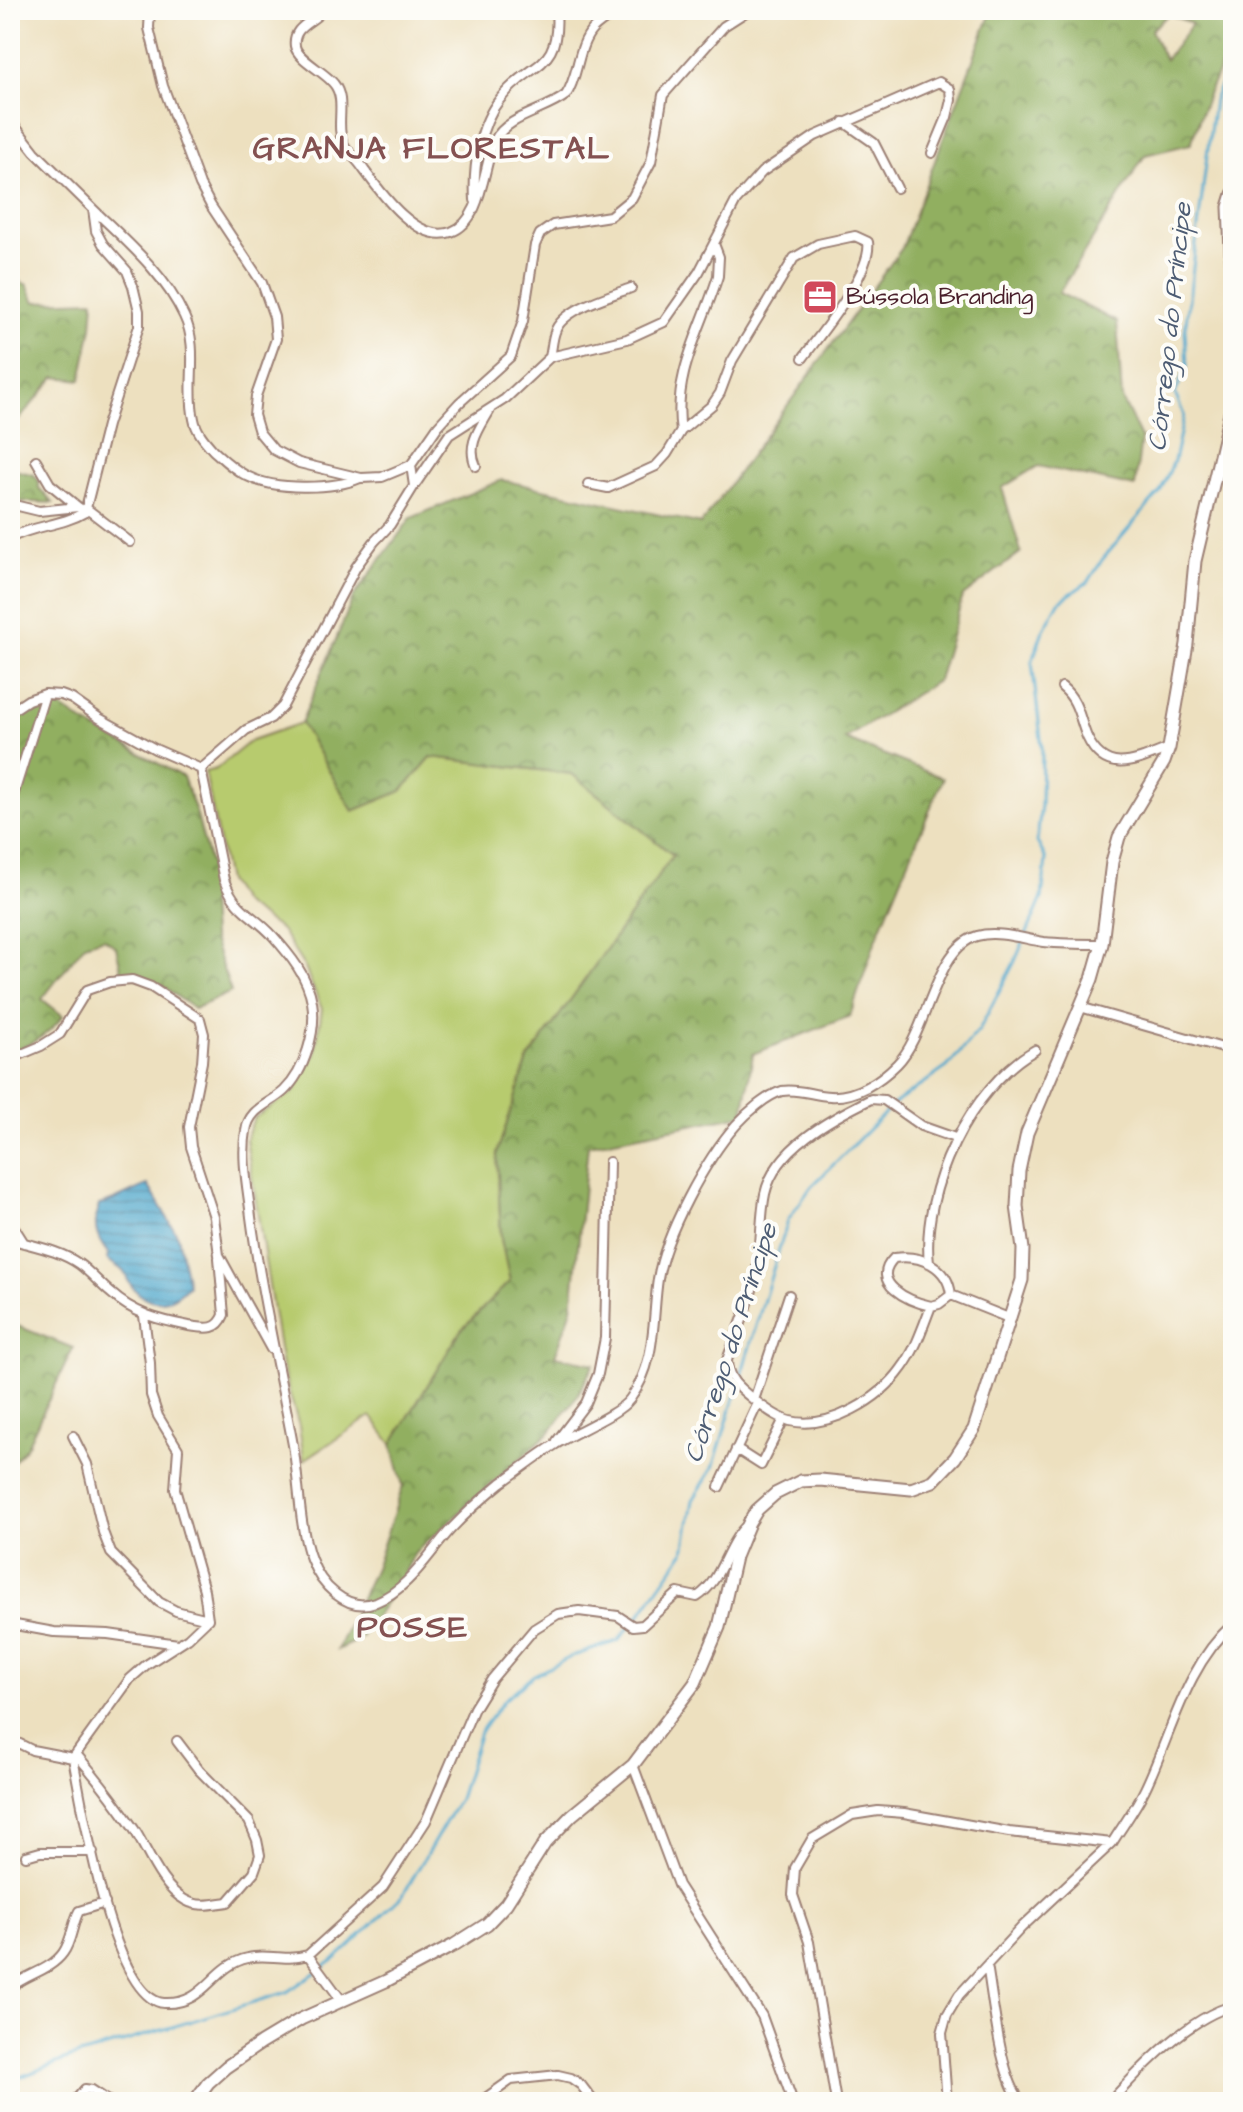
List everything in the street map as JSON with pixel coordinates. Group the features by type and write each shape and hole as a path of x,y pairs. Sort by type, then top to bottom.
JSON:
{"street":[{"path":"150,10 149,28 163,86 200,185 262,283 274,317 276,339 256,396 254,415 259,432 274,450 299,463 361,478 382,477 411,465 438,426 459,403 511,356 523,321 535,245 540,234 553,225 610,216 632,198 651,162 663,95 724,26 749,10"},
{"path":"323,10 297,32 294,43 297,52 335,85 340,96 342,140 390,204 427,230 440,233 451,232 460,226 476,205 495,140 503,129 566,95 591,31 619,10"},
{"path":"476,205 474,186 478,152 489,115 501,97 553,52 556,10"},
{"path":"201,769 246,730 271,718 283,706 356,567 390,525 449,435 505,399 550,357 627,339 664,322 699,272 747,186 815,136 939,82 950,89 951,100 932,153"},
{"path":"10,120 35,152 166,284 186,319 193,350 194,420 198,432 209,446 230,466 250,478 299,488 347,484 361,478"},
{"path":"844,122 874,143 897,188"},
{"path":"1233,194 1229,207 1233,296"},
{"path":"10,538 70,521 83,509 139,326 133,286 127,271 103,244 96,231 93,209"},
{"path":"588,484 608,488 656,466 681,431 712,405 720,393 732,361 794,258 818,244 855,236 862,238 868,242 870,249 857,283 803,358"},
{"path":"681,431 678,413 680,382 718,276 719,257 714,244"},
{"path":"550,357 559,323 570,314 631,288"},
{"path":"194,2102 208,2083 226,2067 261,2043 301,2019 386,1981 487,1924 506,1904 545,1843 572,1815 633,1765 695,1683 719,1627 735,1557 749,1523 757,1510 775,1494 801,1481 820,1480 911,1489 933,1481 955,1458 974,1429 1022,1280 1023,1249 1017,1206 1019,1171 1027,1133 1092,979 1102,944 1114,851 1122,828 1164,762 1169,748 1187,644 1195,561 1233,401"},
{"path":"476,466 472,457 475,435 491,409"},
{"path":"36,460 50,484 130,542"},
{"path":"411,465 414,486"},
{"path":"10,504 39,511 83,509"},
{"path":"1062,687 1072,695 1088,739 1102,756 1117,764 1132,763 1169,748"},
{"path":"10,712 28,700 45,694 72,699 155,749 201,769"},
{"path":"10,806 45,694"},
{"path":"201,769 229,894 243,912 272,934 301,972 311,996 313,1015 308,1046 296,1077 282,1093 254,1111 248,1121 245,1136 247,1184 309,1556 322,1581 336,1595 353,1604 373,1604 404,1585 455,1524 499,1485 554,1445 621,1408 630,1398 642,1376 653,1338 658,1281 665,1250 686,1204 737,1124 771,1095 785,1090 829,1096 847,1094 874,1083 902,1060 948,961 959,948 980,934 1102,944"},
{"path":"10,1059 60,1034 87,990 110,982 132,980 151,987 187,1007 200,1019 204,1034 202,1062 189,1127 191,1147 214,1217 224,1315 221,1324 213,1328 198,1327 144,1316 114,1297 79,1264 57,1253 10,1239"},
{"path":"1080,1007 1233,1051"},
{"path":"929,1263 927,1241 930,1217 955,1138 977,1102 1020,1058 1035,1050"},
{"path":"931,1306 905,1365 888,1386 837,1416 813,1422 784,1419 756,1401 727,1372 727,1360 758,1265 759,1228 766,1190 777,1164 794,1145 871,1099 884,1100 921,1126 955,1138"},
{"path":"554,1445 586,1403 598,1374 603,1350 609,1253 609,1162"},
{"path":"10,1221 24,1244"},
{"path":"219,1255 277,1360"},
{"path":"916,1257 929,1263 948,1278 951,1295 931,1306 900,1294 888,1285 884,1275 887,1265 894,1258 916,1257"},
{"path":"719,1487 756,1401 789,1295"},
{"path":"951,1295 1011,1319"},
{"path":"144,1316 151,1395 158,1416 178,1449 175,1489 204,1590 208,1619"},
{"path":"736,1449 761,1465 784,1419"},
{"path":"73,1436 87,1464 111,1553 159,1602 176,1611 208,1619"},
{"path":"208,1619 130,1679 74,1756 93,1852 120,1955 133,1980 146,1996 159,2003 178,2003 195,1997 215,1976 232,1964 250,1957 310,1958 383,1887 426,1821 474,1708 492,1679 534,1629 558,1614 579,1611 618,1616 630,1624 643,1625 678,1593 686,1592 697,1597 709,1589 737,1535 749,1523"},
{"path":"10,1624 54,1632 108,1634 178,1644"},
{"path":"947,2102 942,2033 947,2015 959,1995 1022,1927 1112,1843 1145,1789 1193,1676 1233,1624"},
{"path":"10,1739 32,1750 74,1756 99,1781 168,1884 184,1899 200,1905 228,1902 254,1872 260,1855 257,1840 249,1821 207,1780 177,1741"},
{"path":"633,1765 678,1885 762,2016 793,2102"},
{"path":"836,2102 809,1942 793,1895 795,1868 812,1839 852,1815 878,1811 1009,1832 1112,1843"},
{"path":"26,1856 40,1852 93,1852"},
{"path":"10,1988 20,1979 55,1963 66,1950 79,1911 105,1903"},
{"path":"310,1958 342,2001"},
{"path":"987,1965 1006,2071 1014,2094 1022,2102"},
{"path":"1110,2102 1185,2031 1222,2008 1233,2006"},
{"path":"480,2102 511,2080 558,2075 571,2078 581,2085 594,2102"},
{"path":"74,2102 85,2089 110,2102"}],"green space":[{"path":"992,10 1233,10 1233,41 1208,94 1191,144 1145,155 1059,293 1117,322 1122,399 1141,438 1135,487 1038,466 1002,488 1021,552 963,596 938,680 845,739 943,778 875,942 850,1016 753,1054 743,1115 588,1145 572,1308 555,1356 594,1364 578,1395 550,1432 415,1552 401,1580 360,1639 337,1650 375,1568 403,1486 392,1444 461,1330 510,1281 501,1239 497,1153 528,1060 673,855 572,774 431,757 402,791 353,811 301,723 354,596 411,518 502,480 701,524 902,248","holes":["1169,14 1192,24 1165,60 1151,30"]},
{"path":"10,276 27,285 35,302 94,300 81,380 55,377 10,430"},
{"path":"10,451 15,470 34,475 39,481 39,488 53,503 10,501"},
{"path":"59,706 183,777 216,887 210,903 212,937 231,992 194,1009 163,986 122,973 116,947 104,938 85,944 42,999 63,1016 39,1038 10,1053 10,717 42,707"},
{"path":"301,723 353,811 402,791 431,757 572,774 673,855 528,1060 497,1153 501,1239 510,1281 461,1330 392,1444 371,1416 304,1460 299,1426 282,1367 246,1139 254,1118 294,1092 315,1054 322,1009 305,968 281,930 243,904 227,881 205,772 216,769 252,740"},
{"path":"10,1323 73,1348 27,1446 10,1466"}],"water":[{"path":"148,1185 178,1236 188,1285 173,1297 158,1301 142,1296 123,1271 107,1259 108,1253 96,1230 99,1205"}],"waterway":[{"name":"Córrego do Príncipe","path":"10,2081 70,2058 287,1992 338,1957 403,1895 459,1799 480,1732 504,1700 534,1675 573,1656 618,1641 684,1552 693,1500 713,1468 788,1220 811,1187 894,1104 947,1067 979,1030 1015,961 1042,898 1046,859 1037,842 1042,748 1032,662 1042,633 1059,602 1089,581 1102,560 1160,492 1174,461 1184,415 1175,394 1187,366 1185,331 1214,100 1233,57"}],"place":[{"name":"Bússola Branding","path":"820,297"}],"district":[{"name":"GRANJA FLORESTAL","path":"432,148"},
{"name":"POSSE","path":"413,1627"}]}
